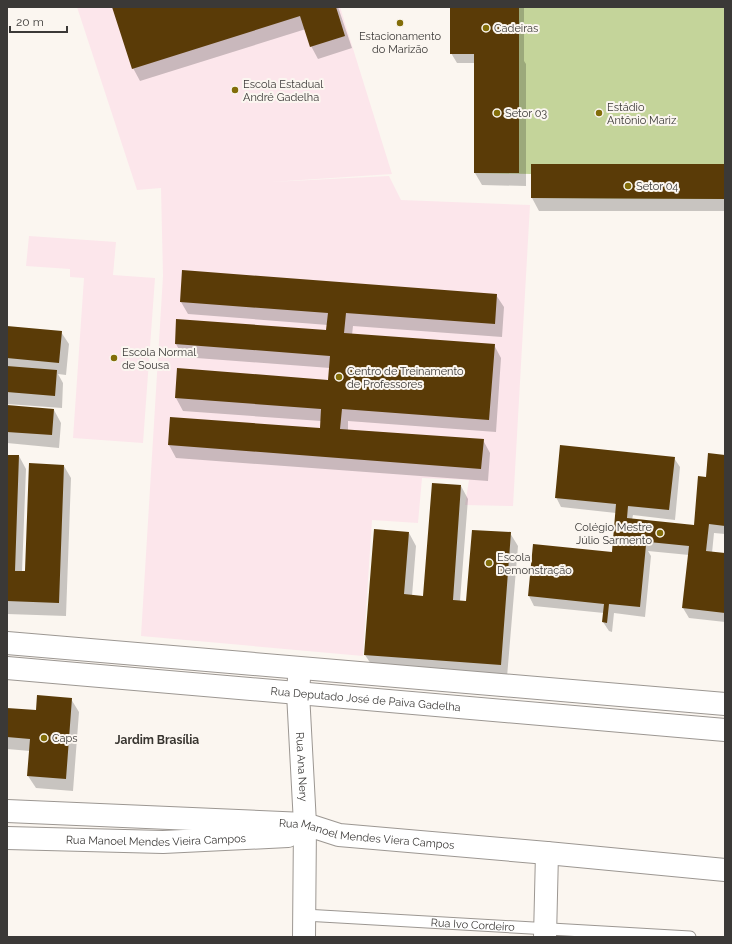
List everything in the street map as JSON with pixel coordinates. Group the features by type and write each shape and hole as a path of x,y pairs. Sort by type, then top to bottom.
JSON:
{"street":[{"path":"7,643 720,704 717,729"},
{"path":"104,675 106,651"},
{"path":"192,683 196,658"},
{"name":"Rua Deputado José de Paiva Gadelha","path":"7,668 104,675 717,729"},
{"name":"Rua Ana Nery","path":"300,668 298,693 305,830 304,937"},
{"path":"629,721 633,696"},
{"name":"Rua Manoel Mendes Viera Campos","path":"7,811 305,830 339,835 547,852 725,870"},
{"name":"Rua Manoel Mendes Vieira Campos","path":"7,838 163,842 305,830"},
{"path":"545,933 547,852"}],"lane":[{"name":"Rua Ivo Cordeiro","path":"304,915 545,933 690,937"}],"shaded area":[{"name":"Centro de Treinamento de Professores","path":"77,7 340,7 392,174 271,182 389,176 401,200 530,205 513,506 465,505 469,480 422,478 418,523 372,520 363,656 141,636 163,276 161,188 137,190"},
{"name":"Escola Normal de Sousa","path":"29,236 116,242 113,275 155,278 143,443 73,438 84,278 70,277 70,269 26,266"}],"green space":[{"name":"Estádio Antônio Mariz","path":"450,7 725,7 725,199 531,198 531,174 474,173 474,54"}],"building":[{"path":"112,7 336,7 345,36 310,47 300,16 132,69"},
{"name":"Setor 03","path":"450,7 519,7 519,173 474,173 474,54 450,54"},
{"name":"Setor 04","path":"531,164 725,164 725,199 531,198"},
{"path":"182,270 497,294 495,324 346,313 344,333 495,344 489,420 342,409 340,429 484,439 481,469 168,445 170,417 320,428 321,409 175,398 177,368 328,380 330,356 175,344 176,319 326,330 328,313 180,302"},
{"path":"7,326 62,331 59,363 7,358"},
{"path":"7,366 57,370 55,396 7,392"},
{"path":"7,405 54,409 52,435 7,432"},
{"name":"Colégio Mestre Júlio Sarmento","path":"560,445 675,457 669,510 628,506 627,518 694,525 698,476 706,477 708,453 725,455 725,526 709,524 706,551 725,553 725,613 682,608 689,546 629,540 629,543 646,545 640,607 609,604 607,623 602,622 604,604 528,596 533,544 612,552 616,504 555,498"},
{"path":"7,455 19,455 15,571 25,571 29,463 64,465 59,603 7,601"},
{"name":"Escola Demonstração","path":"432,483 461,485 453,600 466,601 472,530 511,532 501,665 364,655 374,529 409,532 404,594 423,596"},
{"name":"Caps","path":"37,695 72,698 66,779 27,776 30,739 7,737 7,708 36,710"}],"place":[{"name":"Estacionamento do Marizão","path":"400,23"},
{"name":"Cadeiras","path":"486,28"},
{"name":"Escola Estadual André Gadelha","path":"235,90"},
{"name":"Setor 03","path":"497,113"},
{"name":"Estádio Antônio Mariz","path":"599,113"},
{"name":"Setor 04","path":"628,186"},
{"name":"Escola Normal de Sousa","path":"114,358"},
{"name":"Centro de Treinamento de Professores","path":"339,377"},
{"name":"Colégio Mestre Júlio Sarmento","path":"660,533"},
{"name":"Escola Demonstração","path":"489,563"},
{"name":"Caps","path":"44,738"}],"district":[{"name":"Jardim Brasília","path":"157,740"}]}
